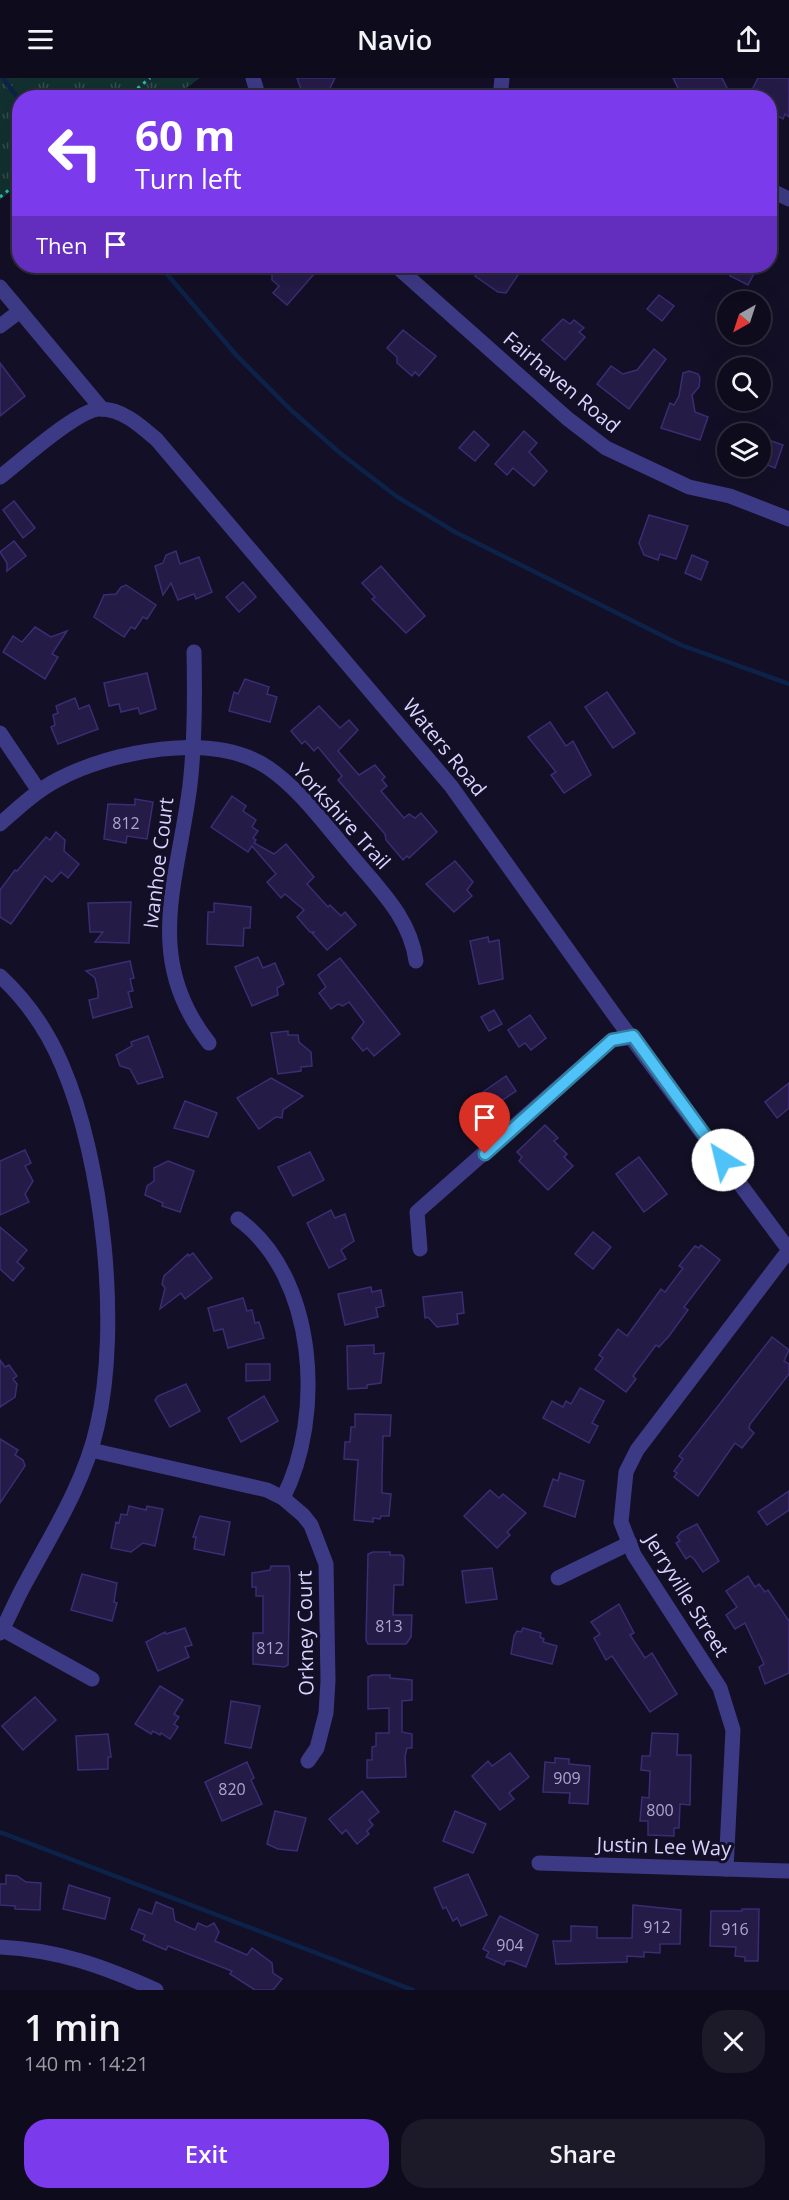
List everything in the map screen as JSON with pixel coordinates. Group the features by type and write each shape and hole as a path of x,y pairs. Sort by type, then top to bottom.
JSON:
{"street":[{"name":"Fairhaven Road","path":"415,273 568,418 606,448 689,487 730,496 789,519"},
{"path":"0,287 102,409 79,416 0,477"},
{"path":"0,326 20,310"},
{"name":"Waters Road","path":"102,409 131,419 157,440 417,743 457,794 789,1250"},
{"name":"Ivanhoe Court","path":"194,652 193,749 190,785 173,881 170,946 177,989 185,1009 209,1043"},
{"path":"0,733 39,791"},
{"name":"Yorkshire Trail","path":"0,824 39,791 108,758 131,753 193,749 225,750 246,756 283,779 395,907 408,927 416,961"},
{"path":"0,976 35,1017 63,1065 80,1119 104,1237 108,1320 104,1393 91,1450 60,1520 1,1631 92,1679"},
{"path":"420,1248 417,1212 612,1040 633,1036"},
{"path":"238,1219 264,1241 281,1266 299,1315 303,1336 306,1419 298,1460 283,1498"},
{"name":"Jerryville Street","path":"726,1869 733,1730 728,1708 720,1688 634,1555 621,1522 622,1496 626,1472 637,1450 789,1250"},
{"name":"Orkney Court","path":"91,1450 267,1490 283,1498 311,1526 326,1564 328,1625 326,1713 317,1748 308,1761"},
{"path":"558,1578 630,1543"},
{"name":"Justin Lee Way","path":"538,1863 789,1871"},
{"path":"0,1947 39,1949 81,1960 156,1990"}],"path":[{"path":"136,90 150,78"},
{"path":"0,197 12,187"}],"green space":[{"path":"0,78 200,78 184,90 12,90 12,191 0,200"}],"building":[{"path":"297,78 335,78 329,90 301,90"},
{"path":"673,78 722,78 728,90 679,90"},
{"path":"758,78 789,78 789,117 785,114 783,119 777,116 777,90 752,90"},
{"path":"272,273 315,273 287,305 273,293 279,286 272,280"},
{"path":"477,273 515,273 518,275 506,293 498,292 475,276"},
{"path":"732,273 754,273 748,285 730,276"},
{"path":"659,295 674,306 662,321 647,309"},
{"path":"563,319 570,324 574,320 584,328 579,332 585,337 565,360 542,340"},
{"path":"403,330 436,356 419,376 415,372 412,376 397,363 397,357 387,348"},
{"path":"654,349 666,359 629,409 597,384 611,366 623,374 637,370"},
{"path":"0,363 25,396 0,416"},
{"path":"689,371 698,374 700,378 699,387 692,395 695,412 708,417 700,440 661,428 670,403 674,405 679,396 683,373"},
{"path":"474,431 489,445 475,461 459,448"},
{"path":"524,431 537,443 529,452 547,471 534,486 513,468 507,475 495,464"},
{"path":"771,441 783,445 775,468 771,466"},
{"path":"14,501 35,528 23,538 3,510"},
{"path":"649,515 688,526 676,559 660,554 658,560 644,555 639,543"},
{"path":"14,541 26,556 7,571 7,563 0,552"},
{"path":"176,551 180,564 199,557 212,592 196,599 194,594 178,600 171,583 163,595 155,566 163,563 166,555"},
{"path":"692,555 708,562 701,580 685,573"},
{"path":"381,566 425,616 406,633 372,599 375,597 362,583"},
{"path":"243,582 256,597 239,612 226,597"},
{"path":"126,585 156,605 147,619 143,617 135,629 131,627 124,637 94,617 104,595 116,594 121,587"},
{"path":"35,627 51,637 67,631 52,654 58,657 45,679 3,652 13,636 22,642"},
{"path":"147,673 156,709 140,714 138,708 121,712 119,704 109,706 104,683"},
{"path":"245,679 269,687 267,694 277,697 270,722 229,711 234,692 238,694"},
{"path":"607,692 635,733 613,748 585,707"},
{"path":"75,698 79,709 89,705 98,729 58,744 51,727 55,725 53,715 58,713 56,706"},
{"path":"319,706 340,728 349,720 358,730 338,751 359,775 375,765 385,777 382,780 387,786 381,791 404,818 409,814 415,818 421,813 437,832 409,858 407,856 403,860 386,840 385,834 338,780 342,776 318,747 314,751 305,741 302,744 291,731"},
{"path":"550,722 566,746 573,741 591,775 564,793 551,775 556,772 528,737"},
{"path":"232,796 246,806 243,811 256,820 252,827 258,831 253,838 256,840 254,843 274,854 286,844 314,877 307,884 328,907 330,905 341,916 345,912 356,925 327,950 312,933 315,932 310,932 297,917 304,910 285,894 281,898 267,882 276,874 252,846 248,852 211,827"},
{"path":"135,799 153,802 147,839 127,836 126,843 104,839 108,804 135,805"},
{"path":"56,832 65,840 64,851 79,864 68,878 61,872 52,882 45,876 11,924 0,917 0,890 46,837 50,840"},
{"path":"455,861 473,882 467,890 472,896 454,912 426,884"},
{"path":"131,902 129,943 95,942 103,932 90,932 88,903"},
{"path":"214,903 251,907 250,928 244,928 243,946 207,944 208,912 214,912"},
{"path":"488,937 489,942 499,940 503,979 479,984 470,941"},
{"path":"258,957 263,968 275,963 284,984 277,988 278,995 252,1006 235,967"},
{"path":"340,958 400,1034 374,1056 367,1048 363,1051 352,1038 364,1022 349,1002 343,1006 338,1004 331,1009 319,993 326,987 318,975"},
{"path":"130,961 134,978 130,979 133,991 128,992 132,1007 93,1018 89,1000 98,998 98,991 95,978 86,971"},
{"path":"494,1010 502,1024 489,1031 481,1017"},
{"path":"530,1015 546,1038 531,1050 525,1043 519,1047 508,1030"},
{"path":"288,1031 288,1035 298,1035 299,1042 311,1052 312,1066 301,1067 301,1071 278,1074 271,1033"},
{"path":"148,1036 163,1077 138,1084 130,1069 120,1066 116,1055 132,1046 131,1042"},
{"path":"506,1076 516,1091 494,1106 483,1092"},
{"path":"271,1078 303,1096 283,1110 282,1118 276,1117 259,1129 237,1098"},
{"path":"789,1083 789,1108 777,1118 765,1102"},
{"path":"185,1101 217,1113 208,1137 174,1128"},
{"path":"545,1125 558,1138 554,1141 567,1154 564,1157 573,1166 548,1190 519,1161 522,1157 517,1152"},
{"path":"25,1150 31,1163 25,1166 33,1181 25,1194 29,1202 0,1215 0,1161"},
{"path":"310,1152 324,1180 293,1196 278,1167"},
{"path":"639,1157 667,1194 644,1212 616,1174"},
{"path":"168,1161 194,1171 180,1212 162,1206 163,1203 145,1195 147,1186 154,1181 154,1168"},
{"path":"331,1210 335,1218 345,1214 354,1241 341,1250 346,1259 329,1268 307,1223"},
{"path":"0,1227 27,1250 17,1262 24,1268 13,1281 0,1269"},
{"path":"593,1232 611,1247 593,1269 575,1254"},
{"path":"701,1245 720,1260 684,1307 688,1310 669,1336 659,1347 656,1345 633,1376 636,1379 626,1392 595,1369 603,1358 599,1355 618,1329 627,1336 661,1289 665,1292 683,1268 679,1266 695,1246 699,1248"},
{"path":"193,1253 212,1278 185,1299 181,1293 160,1309 165,1288 162,1284 164,1276 188,1254 189,1256"},
{"path":"371,1287 372,1292 381,1290 384,1306 376,1308 378,1317 345,1325 338,1294"},
{"path":"462,1292 464,1313 457,1314 458,1324 437,1327 428,1317 425,1318 423,1297"},
{"path":"243,1298 247,1311 252,1310 255,1323 259,1322 264,1338 228,1348 223,1329 214,1331 208,1308"},
{"path":"772,1337 789,1350 784,1361 789,1364 789,1374 750,1424 749,1428 754,1433 742,1448 735,1443 698,1496 674,1477 677,1473 674,1471 683,1459 679,1456"},
{"path":"374,1345 374,1354 384,1353 381,1383 367,1385 367,1388 348,1389 347,1346"},
{"path":"0,1360 5,1367 9,1365 17,1376 13,1379 17,1384 15,1397 0,1407"},
{"path":"246,1364 270,1364 270,1380 246,1381"},
{"path":"186,1384 200,1411 170,1427 155,1400 158,1396"},
{"path":"580,1388 604,1401 592,1423 598,1426 589,1443 543,1418 552,1401 563,1407 566,1401 571,1404"},
{"path":"264,1396 278,1421 241,1442 228,1418"},
{"path":"355,1414 391,1415 390,1436 383,1436 382,1478 382,1493 391,1494 389,1516 381,1516 380,1519 373,1518 373,1522 354,1520 358,1460 344,1459 345,1442 350,1442 351,1427 355,1427"},
{"path":"0,1439 18,1450 15,1455 23,1460 25,1466 0,1503"},
{"path":"560,1473 584,1481 575,1517 544,1506 553,1479 558,1481"},
{"path":"490,1490 499,1498 503,1494 526,1513 507,1532 510,1535 497,1548 464,1516"},
{"path":"789,1491 789,1510 767,1525 758,1512"},
{"path":"129,1506 146,1510 147,1506 163,1509 155,1546 143,1543 131,1552 111,1548 116,1522 119,1523 121,1514 127,1515"},
{"path":"200,1516 230,1522 224,1555 194,1549 196,1537 193,1537"},
{"path":"697,1524 719,1561 703,1572 694,1559 690,1556 686,1559 676,1543 680,1541 677,1537 681,1532"},
{"path":"390,1552 390,1555 402,1555 404,1558 403,1585 394,1585 393,1615 412,1615 411,1637 406,1644 368,1644 366,1640 368,1554"},
{"path":"271,1566 289,1566 288,1665 284,1667 253,1664 253,1633 263,1633 263,1596 256,1596 256,1587 252,1587 252,1573 270,1570"},
{"path":"492,1568 497,1599 466,1603 462,1571"},
{"path":"82,1574 117,1583 114,1602 117,1603 112,1621 71,1610"},
{"path":"748,1576 755,1587 759,1584 765,1592 768,1590 789,1621 789,1673 765,1684 759,1667 764,1664 745,1623 735,1629 726,1615 737,1607 726,1591"},
{"path":"619,1604 634,1633 630,1635 645,1658 652,1653 677,1694 650,1712 612,1656 606,1660 594,1638 600,1634 591,1622"},
{"path":"185,1628 192,1645 185,1647 189,1657 158,1671 146,1642 165,1632 166,1634"},
{"path":"523,1628 541,1633 540,1637 544,1639 543,1642 557,1646 552,1664 511,1654 514,1636"},
{"path":"390,1675 390,1678 412,1680 412,1700 402,1701 402,1732 412,1734 412,1748 407,1748 405,1756 406,1777 367,1778 367,1760 372,1760 372,1747 376,1746 376,1733 389,1733 389,1708 368,1709 368,1677"},
{"path":"160,1686 183,1700 174,1714 179,1717 174,1724 178,1727 170,1739 161,1733 160,1735 153,1731 151,1734 135,1724"},
{"path":"35,1697 56,1720 23,1750 2,1726"},
{"path":"231,1701 260,1706 251,1748 225,1743"},
{"path":"652,1733 678,1734 677,1755 691,1755 690,1805 680,1804 679,1828 674,1828 674,1836 648,1835 648,1821 640,1821 642,1797 649,1798 650,1771 641,1770 642,1756 650,1756"},
{"path":"108,1734 111,1757 108,1757 108,1769 78,1770 76,1736"},
{"path":"510,1753 529,1777 509,1793 514,1799 500,1810 472,1776 488,1761 492,1766"},
{"path":"555,1758 569,1759 569,1764 590,1766 588,1804 569,1803 570,1793 543,1792 545,1762 555,1763"},
{"path":"247,1762 254,1778 251,1780 262,1804 222,1821 205,1782"},
{"path":"362,1791 379,1812 369,1820 373,1825 367,1831 369,1834 357,1844 346,1830 342,1834 329,1819"},
{"path":"275,1811 306,1818 297,1851 278,1849 267,1844"},
{"path":"455,1811 486,1824 473,1853 443,1841"},
{"path":"468,1874 487,1915 461,1926 457,1918 453,1921 446,1907 443,1909 434,1888"},
{"path":"6,1875 17,1876 26,1882 41,1883 40,1910 15,1909 15,1906 0,1905 0,1884 6,1884"},
{"path":"69,1885 110,1898 105,1919 63,1909"},
{"path":"156,1902 173,1909 175,1921 195,1930 198,1923 207,1927 214,1923 219,1932 215,1941 247,1955 252,1948 272,1963 273,1973 282,1979 273,1990 255,1990 230,1974 232,1971 168,1946 166,1950 143,1940 145,1935 131,1929 139,1909 152,1914"},
{"path":"633,1905 681,1910 680,1944 660,1944 660,1953 644,1952 644,1957 627,1956 627,1962 556,1964 553,1941 571,1941 571,1926 597,1927 597,1938 632,1938"},
{"path":"742,1909 759,1909 758,1961 745,1961 745,1957 735,1956 736,1947 710,1946 711,1911 742,1911"},
{"path":"500,1916 538,1935 526,1967 511,1961 506,1961 504,1965 486,1957 489,1952 483,1949"}],"waterway":[{"path":"3,78 12,90"},
{"path":"166,273 237,356 291,410 340,453 396,496 455,532 681,645 789,684"},
{"path":"0,1832 413,1990"}],"route":[{"path":"485,1154 612,1040 633,1036 658,1074 723,1160"}]}
